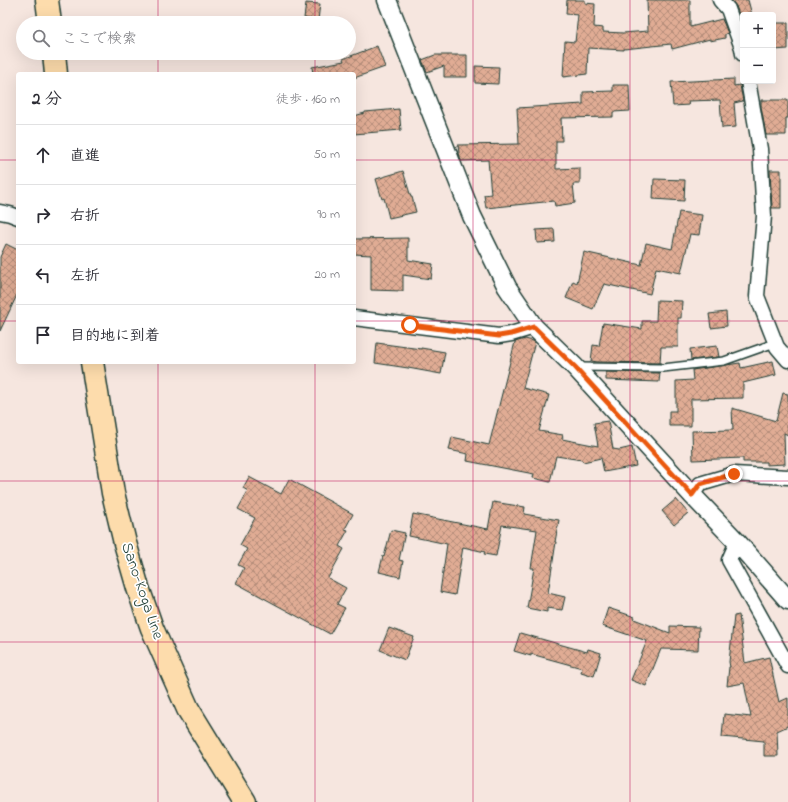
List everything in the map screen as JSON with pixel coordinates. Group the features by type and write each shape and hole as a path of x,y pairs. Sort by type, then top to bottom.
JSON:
{"main road":[{"path":"47,0 49,16"},
{"path":"55,60 56,72"},
{"name":"Sano-Koga Line","path":"92,364 113,493 138,588 152,628 188,709 245,802"}],"street":[{"path":"387,0 472,216 507,287 534,327 575,367 737,542 788,600"},
{"path":"720,0 728,9 742,48"},
{"path":"749,84 760,149 764,216 757,296 775,343 788,360"},
{"path":"0,212 16,216"},
{"path":"356,318 499,336 534,327"},
{"path":"692,495 700,484 734,474 788,476"},
{"path":"737,542 729,560 788,666"}],"lane":[{"path":"575,367 663,368 724,361 775,343"}],"building":[{"path":"567,0 585,0 585,3 595,4 594,27 603,28 603,32 623,33 648,31 647,0 690,0 690,27 722,19 728,33 725,34 725,38 710,41 710,39 672,49 671,44 624,50 588,48 587,74 563,77 565,41 575,42 578,15 566,14"},
{"path":"731,0 748,0 751,12 740,12 740,17 736,6"},
{"path":"306,3 320,4 318,16 304,16"},
{"path":"776,23 788,23 788,49 776,50"},
{"path":"377,46 385,67 356,77 356,72 313,72 312,67 344,60 356,60 356,54"},
{"path":"435,55 467,55 467,77 444,77 444,66 427,72 422,60"},
{"path":"475,66 499,67 498,84 475,83"},
{"path":"734,79 734,86 740,85 743,101 734,103 736,127 722,128 720,100 688,101 689,105 673,106 671,82"},
{"path":"613,85 629,85 630,111 613,112 613,117 561,118 562,141 556,141 556,169 580,168 580,184 573,184 575,203 555,206 554,201 486,208 484,195 491,194 488,160 461,161 458,145 519,144 517,108 583,104 583,92 613,91"},
{"path":"761,100 788,100 786,135 766,135"},
{"path":"399,109 401,130 356,134 356,115 365,112"},
{"path":"770,170 781,170 781,208 772,208"},
{"path":"403,171 416,212 389,218 384,198 382,199 376,179"},
{"path":"654,179 685,180 684,201 653,199"},
{"path":"679,212 702,215 699,235 690,234 681,273 656,268 650,294 604,284 593,309 566,298 573,281 577,283 584,252 641,265 646,243 672,249"},
{"path":"554,229 555,242 537,243 536,230"},
{"path":"408,238 408,260 433,264 431,279 403,275 403,291 371,290 371,255 356,254 356,239"},
{"path":"6,244 16,249 16,297 0,331 0,257"},
{"path":"657,300 682,301 681,318 678,318 678,347 661,347 660,363 591,361 593,345 599,346 603,323 642,329 642,321 656,321"},
{"path":"726,312 727,326 711,328 709,314"},
{"path":"525,339 535,342 523,388 549,395 539,431 563,435 562,439 598,446 594,423 608,421 613,449 619,450 632,447 636,466 604,472 601,458 583,462 582,460 556,456 550,482 533,478 534,474 467,461 468,454 449,450 452,437 489,445 515,342"},
{"path":"377,343 445,352 441,374 375,363"},
{"path":"717,346 719,357 691,360 690,349"},
{"path":"773,361 776,375 743,383 743,398 691,399 691,426 669,426 669,411 676,411 676,381 693,380 692,370 740,363 741,368"},
{"path":"606,372 660,373 659,382 606,380"},
{"path":"783,393 788,394 788,435 784,433 785,464 766,465 766,462 743,462 743,458 693,460 692,431 733,430 732,408 776,421"},
{"path":"249,477 281,494 289,479 353,514 345,529 348,530 339,546 344,549 328,578 346,588 337,604 345,608 330,634 236,583 244,568 238,565 247,549 240,545 255,518 238,509 248,491 243,488"},
{"path":"676,499 688,513 674,525 662,511"},
{"path":"493,502 525,507 524,514 559,520 548,593 565,597 562,610 547,608 547,612 527,608 534,568 531,568 537,530 502,525 496,556 484,554 485,552 463,547 455,595 440,592 447,544 409,536 413,514 488,529"},
{"path":"391,530 405,533 399,560 403,561 400,577 379,572"},
{"path":"608,608 635,617 634,619 670,633 670,626 699,627 698,650 661,649 646,686 631,680 647,641 602,626"},
{"path":"739,615 745,663 769,657 779,702 788,698 788,726 777,731 778,756 764,756 764,741 722,737 724,714 751,717 744,683 727,686 734,616"},
{"path":"389,628 414,637 405,660 380,650"},
{"path":"520,633 587,652 588,649 601,653 594,676 581,672 582,668 531,654 531,656 514,651"}],"route":[{"path":"410,325 499,336 534,327 575,367 692,495 700,484 734,474"}]}
